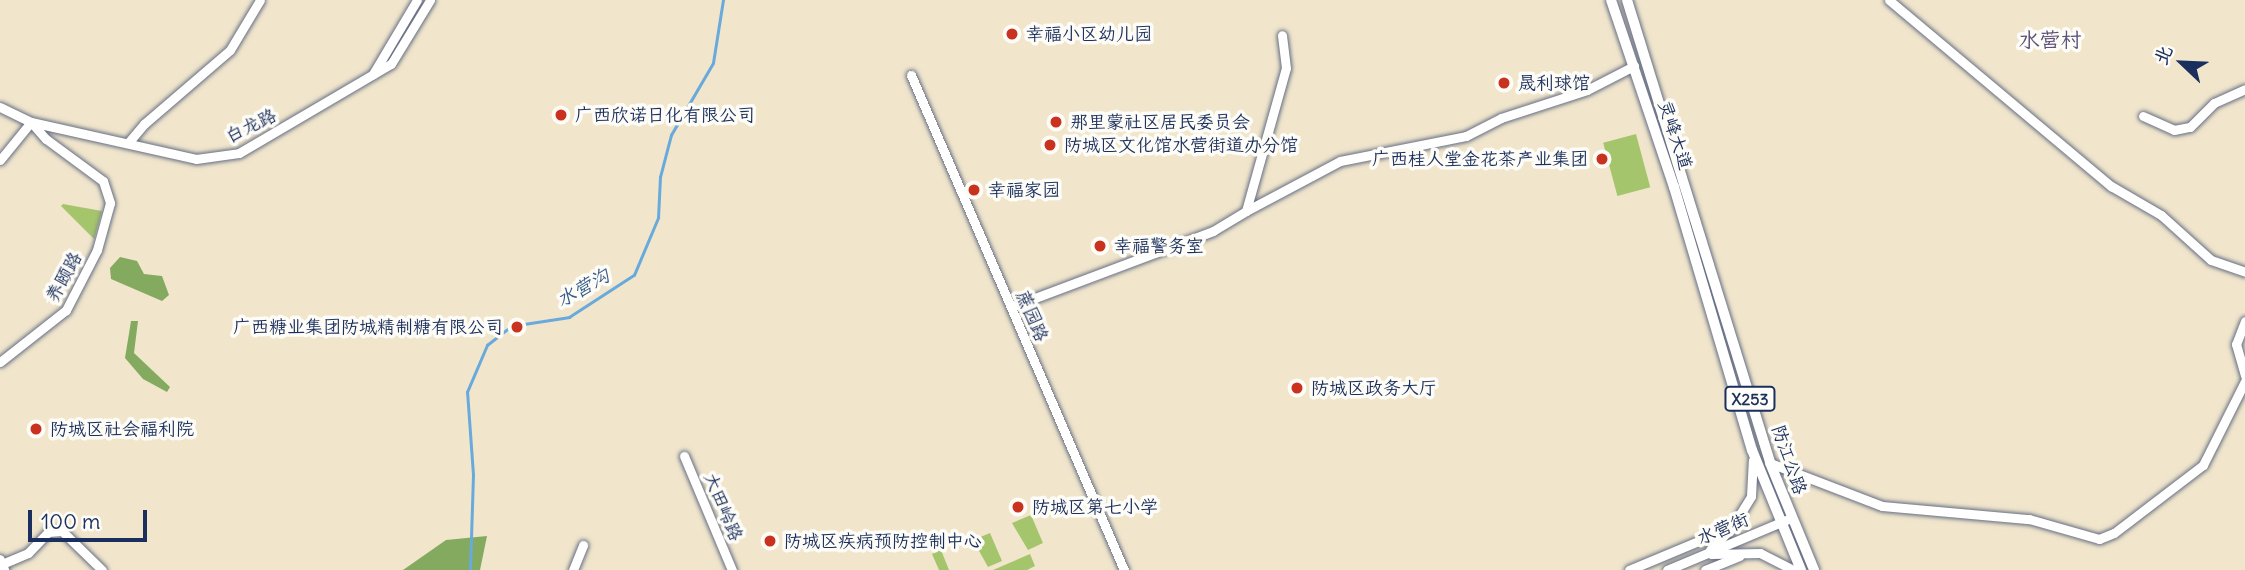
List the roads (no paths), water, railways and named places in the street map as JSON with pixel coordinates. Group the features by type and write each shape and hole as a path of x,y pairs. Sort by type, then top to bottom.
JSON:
{"main road":[{"name":"灵峰大道","path":"1611,0 1702,282"},
{"name":"灵峰大道","path":"1627,0 1714,279"},
{"name":"防江公路","path":"1714,279 1801,570"},
{"name":"防江公路","path":"1702,282 1752,450 1785,520 1814,570"}],"street":[{"path":"128,143 144,124 230,50 260,0"},
{"path":"370,78 417,0"},
{"name":"白龙路","path":"0,107 30,122 196,159 239,153 370,78 400,54 430,0"},
{"path":"1889,0 2111,186 2161,215 2218,265 2245,272"},
{"path":"1246,211 1286,68 1282,35"},
{"path":"1011,307 1213,231 1340,161 1466,136 1501,118 1587,90 1634,66"},
{"name":"蔗园路","path":"911,75 1124,570"},
{"path":"2143,116 2174,130 2190,127 2214,103 2245,89"},
{"path":"0,160 30,122"},
{"name":"养颐路","path":"0,362 52,324 71,302 108,219 110,197 103,181 46,139 30,122"},
{"path":"1770,463 1869,503 2029,519 2099,539 2114,533 2203,465 2245,379 2236,344 2245,321"},
{"path":"1706,554 1732,527 1756,479 1752,450"},
{"name":"大田岭路","path":"684,456 732,570"},
{"name":"水营街","path":"1667,570 1785,520"},
{"path":"1629,570 1732,527"},
{"path":"2,564 28,553 48,532 62,531 75,539 102,570"},
{"path":"573,570 583,545"},
{"path":"1706,554 1745,553 1774,556 1794,570"},
{"path":"1705,570 1745,553"}],"waterway":[{"name":"水营沟","path":"470,570 473,475 467,392 487,345 511,326 569,317 634,275 658,218 660,177 671,135 713,63 723,0"}],"place":[{"name":"幸福小区幼儿园","path":"1012,34"},
{"name":"晟利球馆","path":"1504,83"},
{"name":"广西欣诺日化有限公司","path":"561,115"},
{"name":"那里蒙社区居民委员会","path":"1056,122"},
{"name":"防城区文化馆水营街道办分馆","path":"1050,145"},
{"name":"广西桂人堂金花茶产业集团","path":"1602,159"},
{"name":"幸福家园","path":"974,190"},
{"name":"幸福警务室","path":"1100,246"},
{"name":"广西糖业集团防城精制糖有限公司","path":"517,327"},
{"name":"防城区政务大厅","path":"1297,388"},
{"name":"防城区社会福利院","path":"36,429"},
{"name":"防城区第七小学","path":"1018,507"},
{"name":"防城区疾病预防控制中心","path":"770,541"}],"district":[{"name":"水营村","path":"2050,40"}]}
